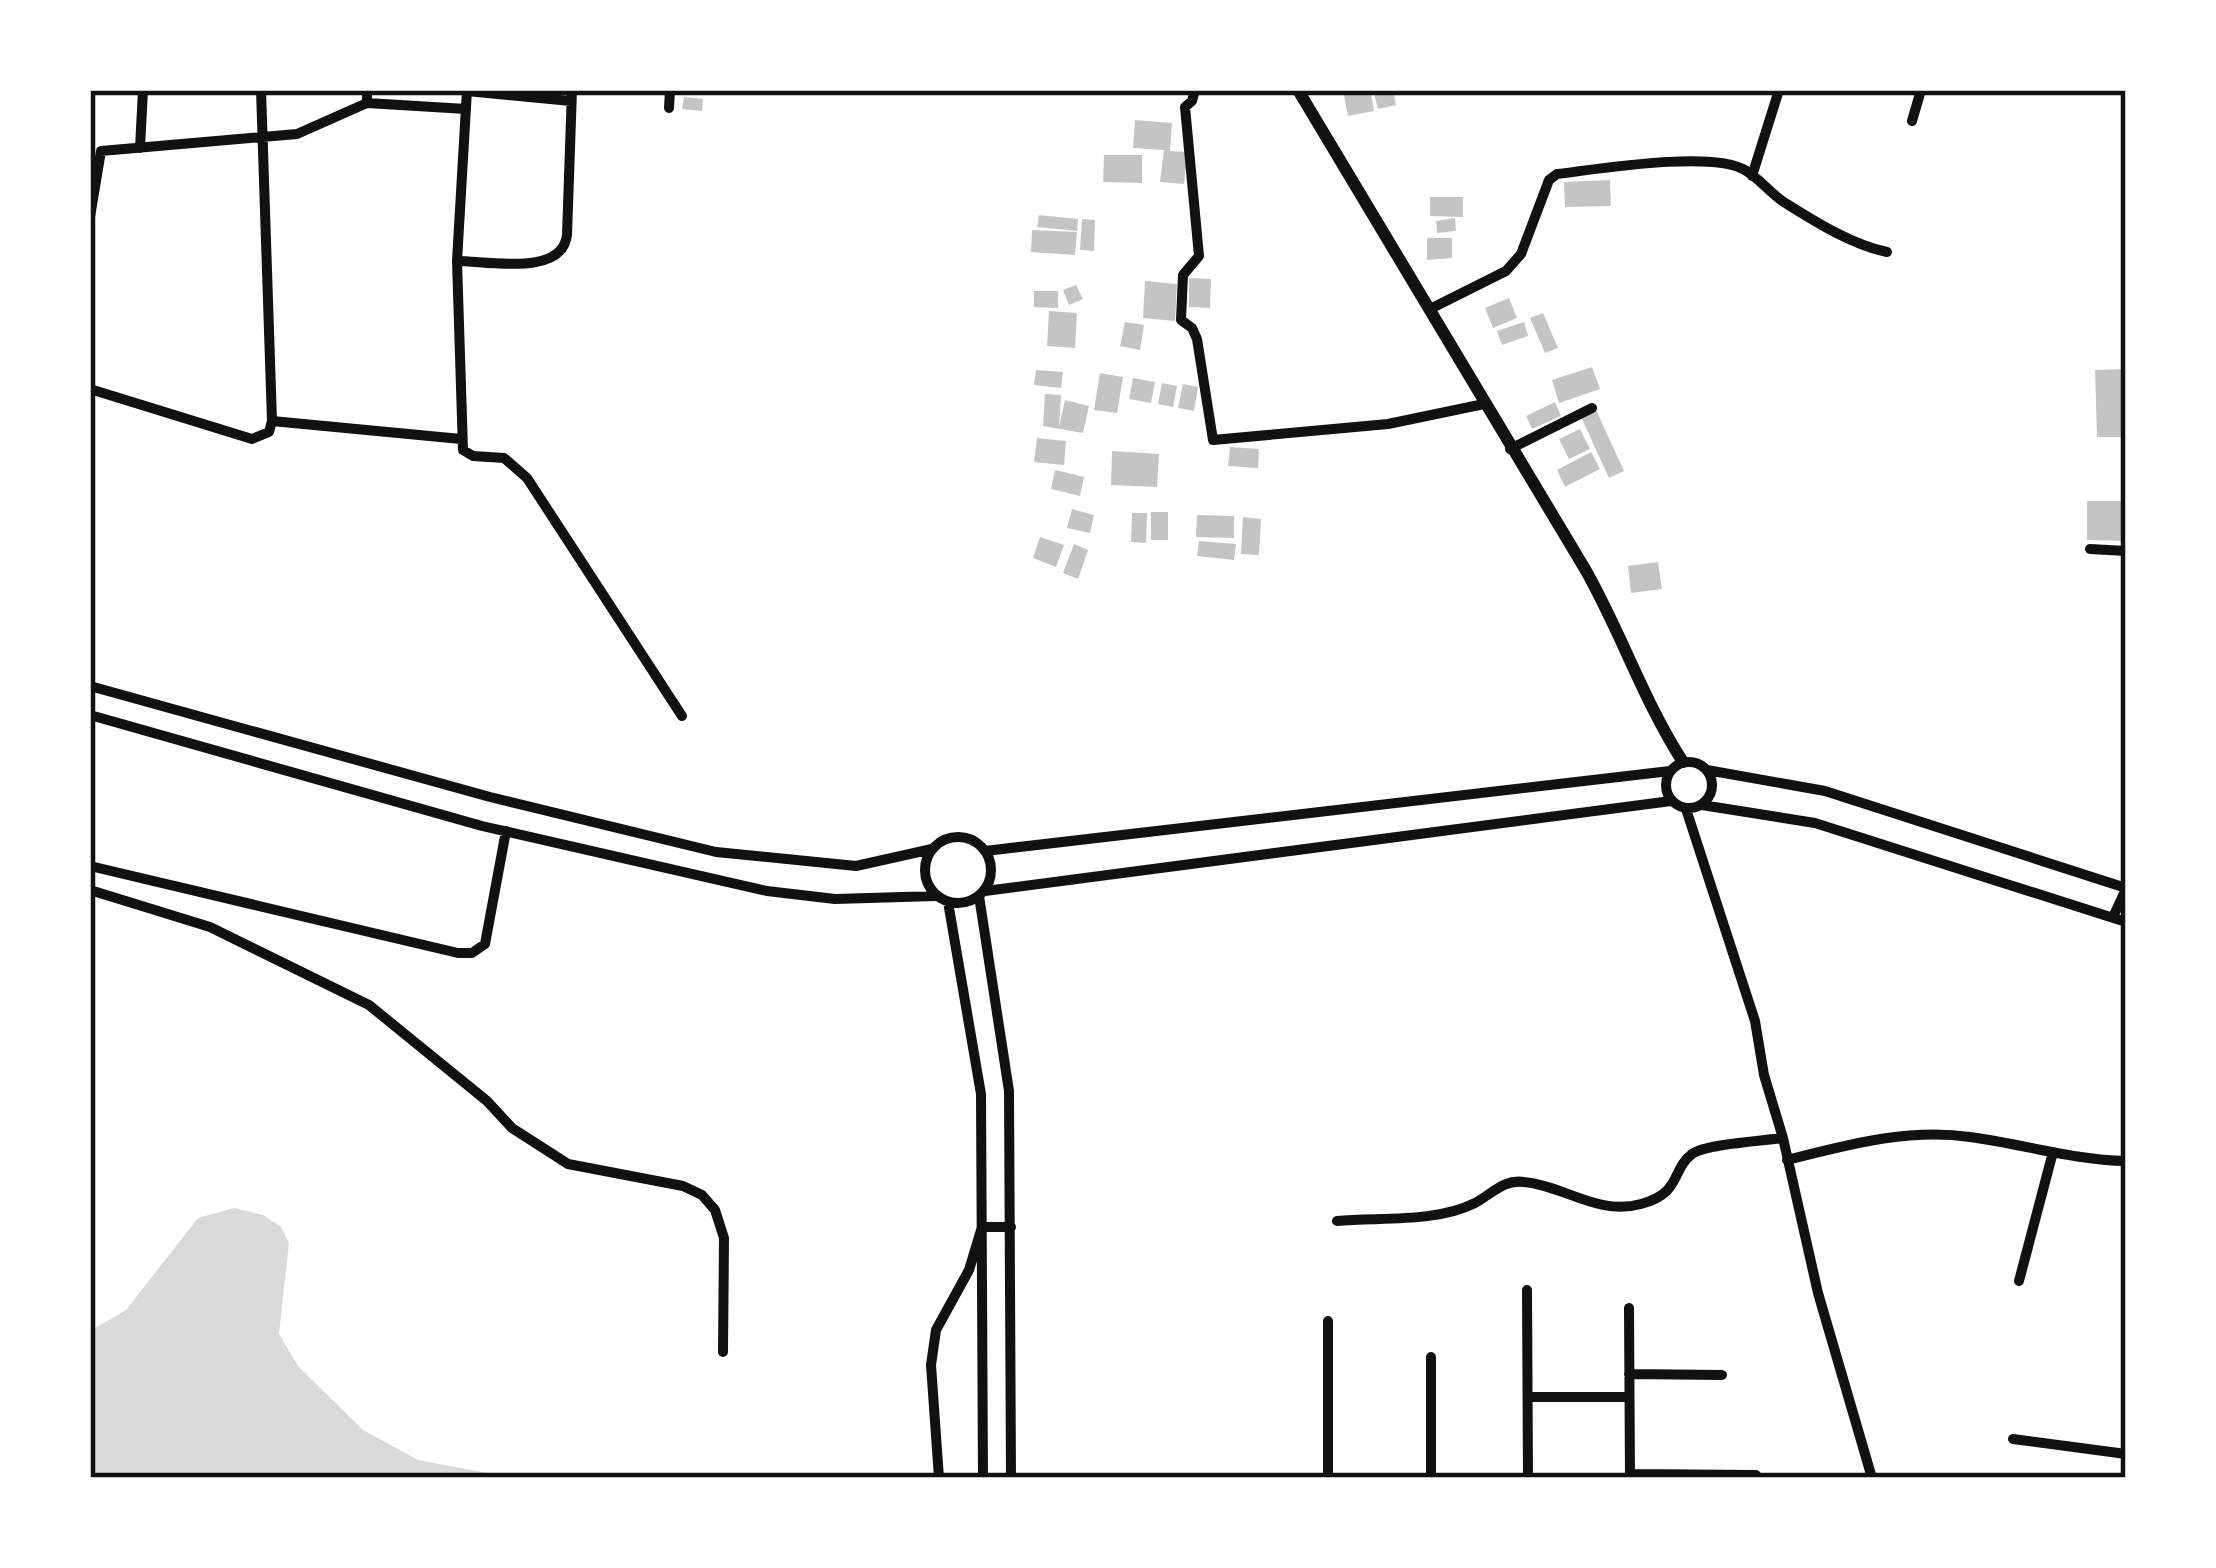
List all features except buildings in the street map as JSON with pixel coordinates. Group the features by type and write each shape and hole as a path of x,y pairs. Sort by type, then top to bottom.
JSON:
{"street":[{"path":"140,148 143,90"},
{"path":"90,389 252,439 269,432 261,90"},
{"path":"457,261 548,261 562,250 567,235 572,95 467,90 457,261 461,439 466,454 504,458 526,478 682,716"},
{"path":"669,108 670,90"},
{"path":"1195,90 1185,107 1198,256 1183,274 1180,320 1192,328 1197,339 1213,440 1388,424 1484,404"},
{"path":"1298,90 1615,622 1665,734 1684,762"},
{"path":"1752,176 1779,90"},
{"path":"1912,121 1921,90"},
{"path":"90,217 96,151 297,134 367,97 466,109"},
{"path":"1430,309 1506,271 1521,254 1550,180 1557,174 1721,162 1752,176 1786,204 1868,248 1887,253"},
{"path":"1510,449 1592,408"},
{"path":"272,421 461,439"},
{"path":"2090,549 2126,551"},
{"path":"90,686 490,797 716,852 856,866 932,849 951,837 962,837 986,851 1670,771 1684,762 1825,791 2126,888 2113,917"},
{"path":"90,715 482,826 766,891 835,899 942,899 961,904 982,894 1671,801 1686,809 1702,805 1815,823 2126,922"},
{"path":"1702,805 1712,793 1707,770"},
{"path":"1670,771 1665,786 1671,801"},
{"path":"482,826 490,797"},
{"path":"1686,809 1755,1021 1818,1293 1872,1478"},
{"path":"90,866 458,953 472,952 485,944 506,831"},
{"path":"932,849 924,872 942,899 981,1094 983,1478"},
{"path":"986,851 991,878 982,894 1009,1091 1011,1478"},
{"path":"90,890 210,927 369,1005 487,1101 512,1128 568,1164 683,1186 702,1195 721,1221 724,1238 723,1352"},
{"path":"1787,1160 1861,1140 1966,1136 2093,1161 2126,1162"},
{"path":"1337,1221 1456,1210 1514,1181 1544,1186 1599,1206 1638,1205 1677,1182 1684,1163 1698,1151 1783,1138"},
{"path":"2020,1281 2053,1152"},
{"path":"982,1227 1011,1227"},
{"path":"939,1478 931,1382 936,1330 969,1270 982,1227"},
{"path":"1527,1290 1528,1478"},
{"path":"1629,1308 1630,1476 1756,1475"},
{"path":"1328,1321 1328,1478"},
{"path":"1431,1357 1431,1478"},
{"path":"1629,1374 1722,1376"},
{"path":"1528,1397 1629,1397"},
{"path":"2013,1439 2126,1454"}],"shaded area":[{"path":"234,1208 263,1215 281,1227 289,1243 279,1334 298,1366 363,1430 418,1460 514,1478 90,1478 90,1331 126,1310 198,1218"}]}
